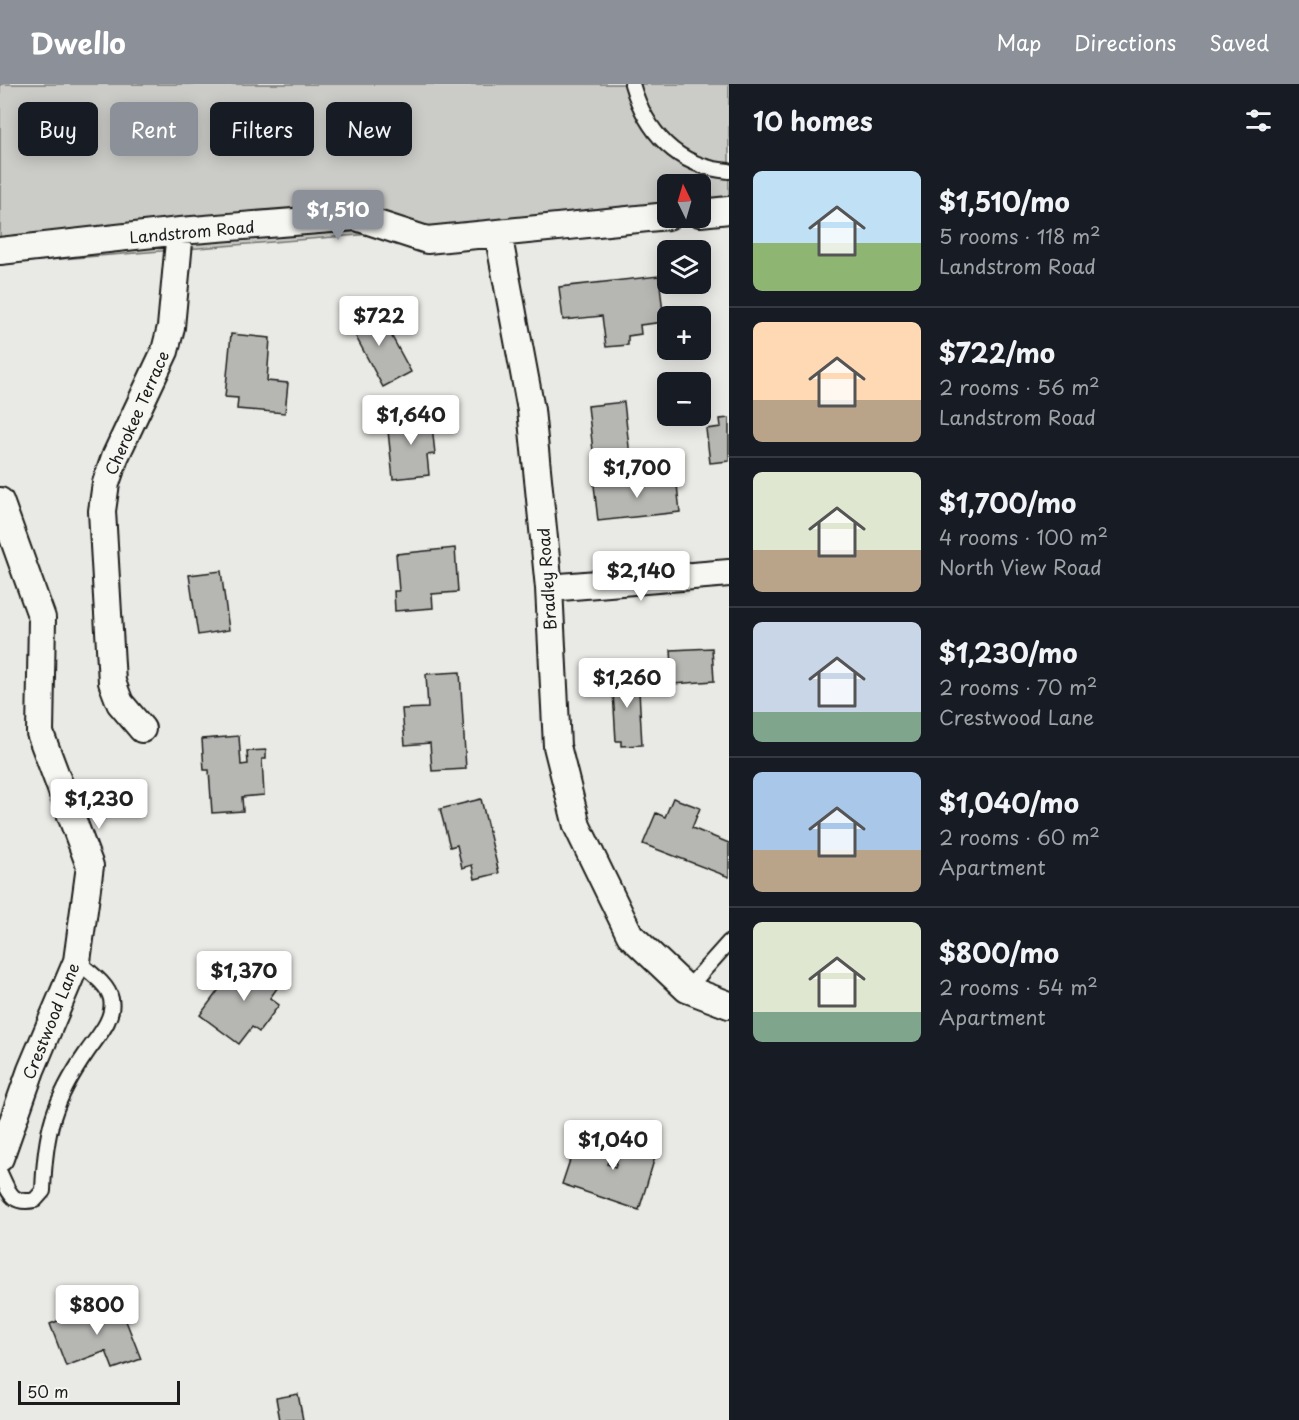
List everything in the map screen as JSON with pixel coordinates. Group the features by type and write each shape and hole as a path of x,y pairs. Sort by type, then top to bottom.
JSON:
{"street":[{"path":"711,212 729,210"},
{"name":"Landstrom Road","path":"0,251 180,231 356,217 427,240 657,217"},
{"name":"Cherokee Terrace","path":"142,729 120,703 112,682 102,512 106,483 115,457 165,351 171,327 180,231"},
{"name":"Bradley Road","path":"498,233 531,410 549,588 557,746 577,826 630,935 687,989 729,1005"},
{"name":"Crestwood Lane","path":"0,501 10,523 42,618 40,733 90,866 77,961 31,1070 0,1158"},
{"path":"549,588 729,573"}],"lane":[{"path":"632,84 638,103 661,140 698,165 712,170 729,171"},
{"path":"687,989 729,942"},
{"path":"0,1173 11,1196 21,1202 35,1200 43,1191 51,1120 58,1100 72,1073 109,1019 111,997 105,987 77,961"}],"shaded area":[{"path":"0,84 729,84 729,205 711,206 711,174 657,174 657,211 0,264"}],"building":[{"path":"657,276 657,294 661,294 662,306 657,306 657,323 640,325 641,334 628,336 628,345 606,347 602,316 563,320 559,287"},
{"path":"376,307 411,372 383,387 348,322"},
{"path":"231,334 270,338 267,381 288,383 285,413 237,409 238,398 225,397"},
{"path":"624,402 630,456 594,460 588,406"},
{"path":"431,416 435,454 427,455 429,475 393,479 387,421"},
{"path":"729,418 729,461 710,463 706,429 721,427 720,419"},
{"path":"676,476 680,512 598,521 594,485"},
{"path":"455,548 458,592 432,594 433,608 395,611 394,591 399,591 396,554"},
{"path":"221,571 229,630 198,635 189,575"},
{"path":"712,648 714,681 673,684 671,650"},
{"path":"460,672 466,769 432,771 430,743 405,745 402,709 428,708 426,674"},
{"path":"638,673 642,745 621,746 621,741 616,741 612,675"},
{"path":"239,736 241,765 248,764 247,751 266,750 266,759 262,759 264,795 242,797 243,811 212,813 209,770 204,770 202,739"},
{"path":"673,798 700,808 692,828 729,843 729,877 643,844 656,813 665,817"},
{"path":"481,799 499,873 475,879 472,865 462,868 457,845 450,847 440,809"},
{"path":"256,961 283,980 270,998 279,1005 259,1032 252,1027 239,1044 200,1015 234,969 244,977"},
{"path":"626,1133 659,1144 639,1210 562,1184 577,1139 612,1151 607,1164 615,1167"},
{"path":"117,1298 141,1359 113,1369 106,1351 66,1366 50,1324"},
{"path":"298,1394 303,1420 280,1420 276,1398"}]}
